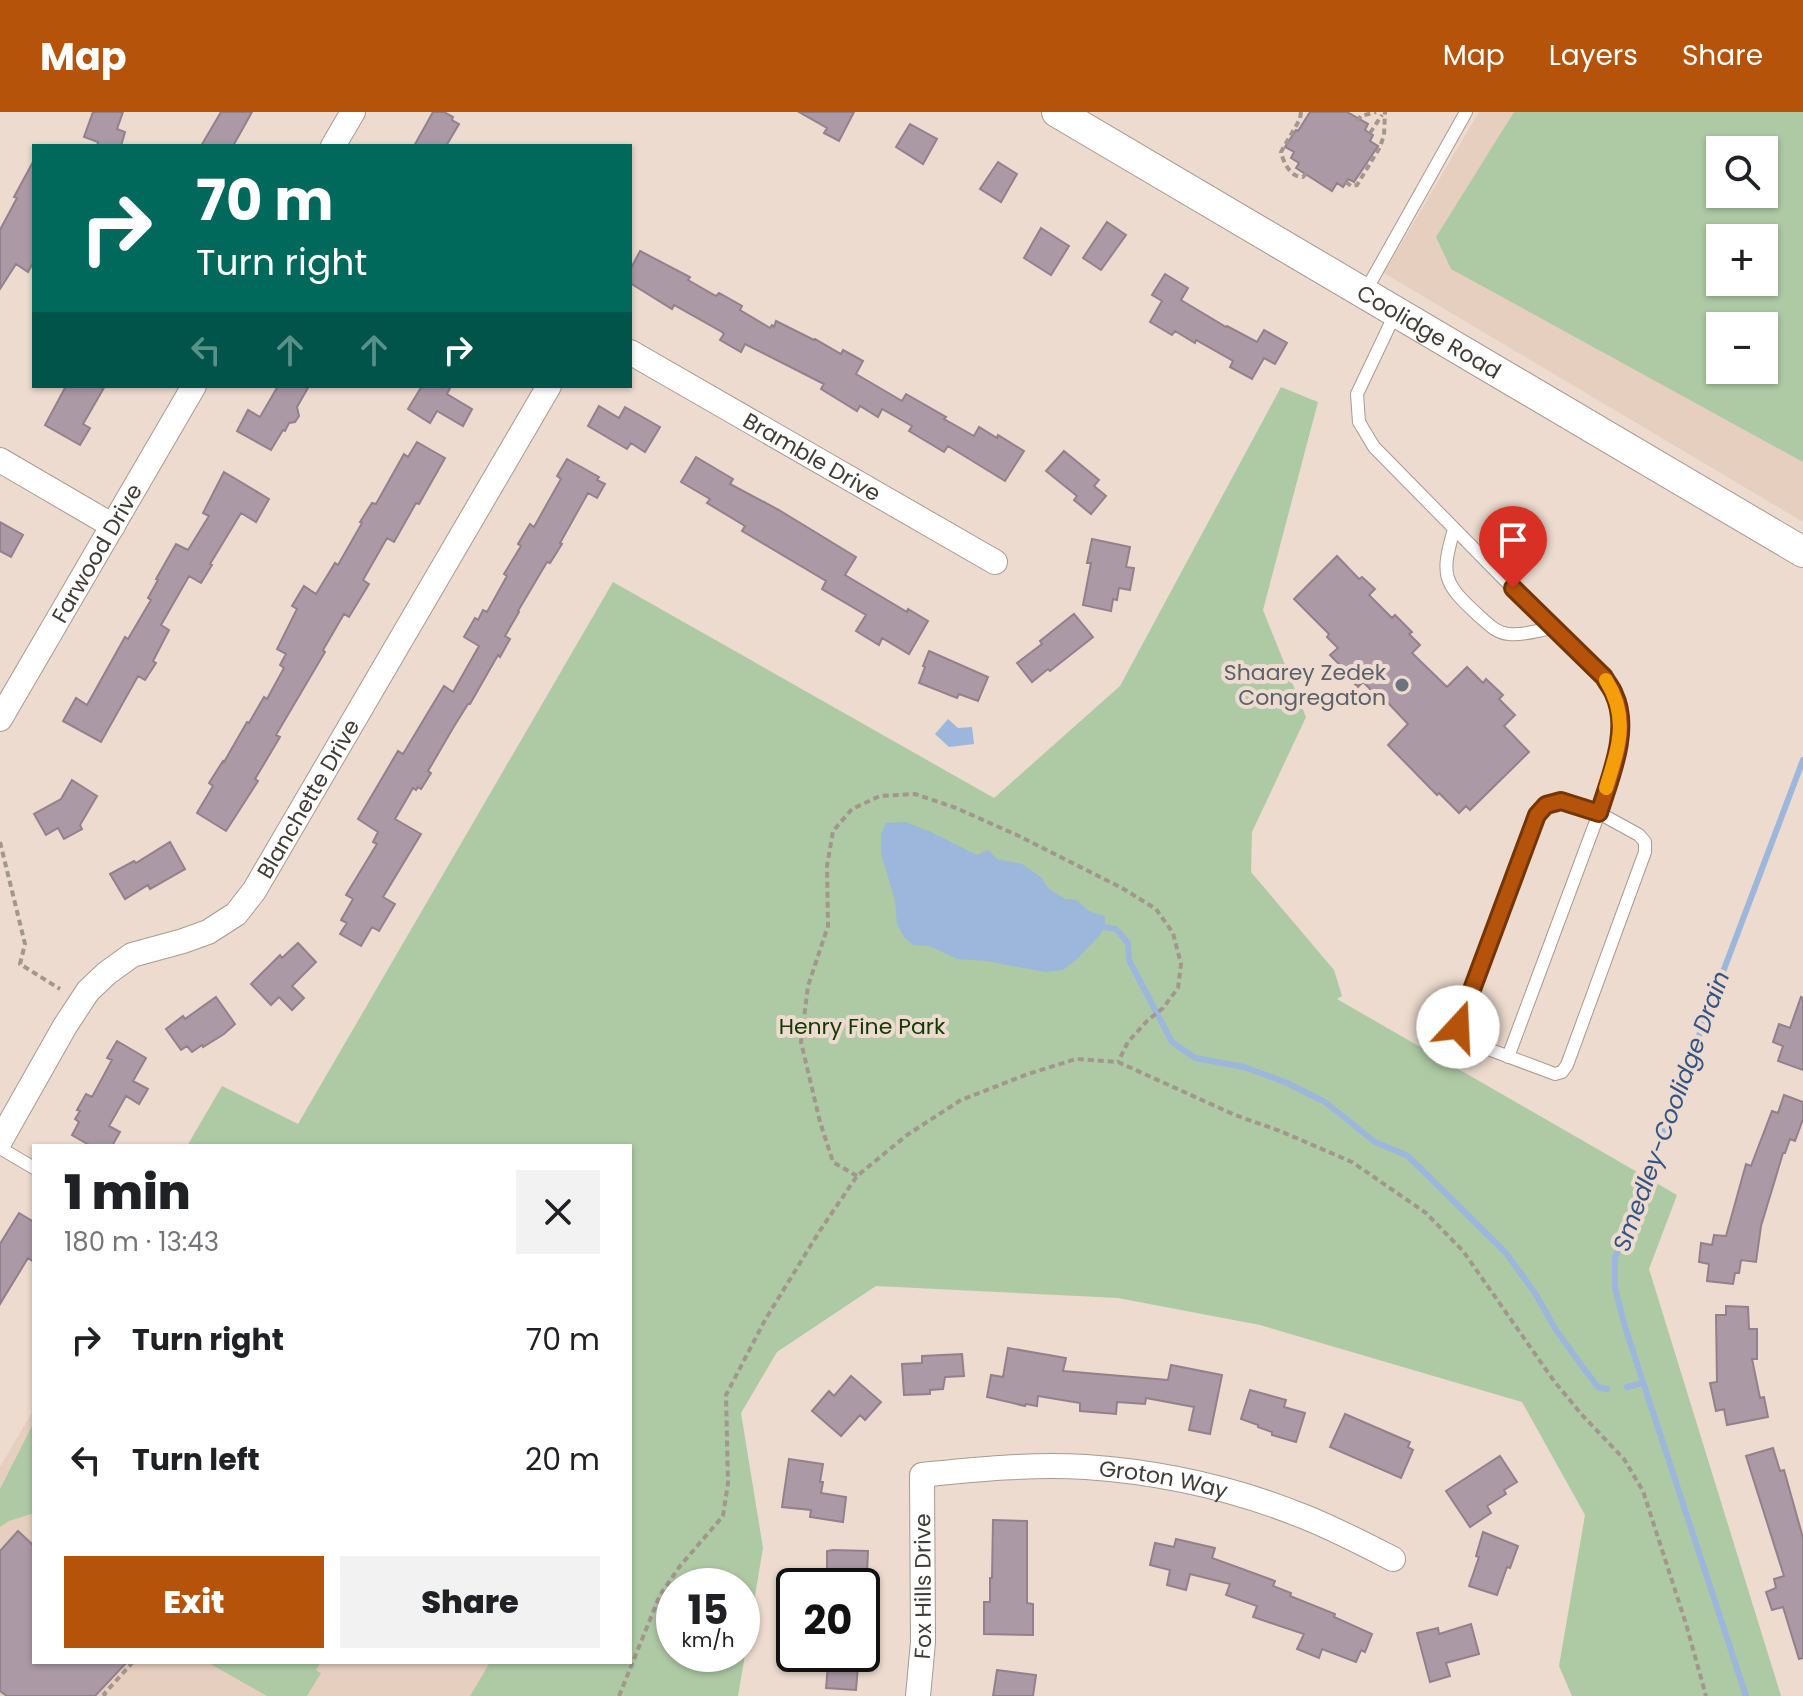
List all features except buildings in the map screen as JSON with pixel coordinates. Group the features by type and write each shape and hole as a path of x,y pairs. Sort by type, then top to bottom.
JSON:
{"street":[{"path":"334,144 353,112"},
{"name":"Coolidge Road","path":"1057,112 1803,552"},
{"name":"Bramble Drive","path":"632,353 995,562"},
{"name":"Farwood Drive","path":"0,719 193,388"},
{"name":"Blanchette Drive","path":"0,1141 88,991 132,955 208,932 236,914 254,891 548,388"},
{"path":"0,460 113,526"},
{"name":"Groton Way","path":"922,1475 1017,1467 1086,1467 1154,1475 1256,1499 1305,1517 1393,1559"},
{"name":"Fox Hills Drive","path":"918,1696 923,1642 922,1475"}],"lane":[{"path":"1365,292 1466,112"},
{"path":"1396,312 1357,394 1359,422 1374,447 1604,677 1620,713 1621,738 1599,813 1508,1057"},
{"path":"1454,529 1445,562 1447,580 1456,595 1495,630 1522,634 1552,628"},
{"path":"1561,801 1599,813 1639,835 1645,842 1645,852 1567,1065 1562,1072 1555,1074 1464,1040 1459,1035 1458,1027 1537,815 1546,805 1561,801"},
{"path":"0,1148 32,1167"}],"path":[{"path":"1357,121 1361,116 1376,112"},
{"path":"1370,133 1385,112"},
{"path":"1346,182 1351,186 1357,185 1360,173 1380,147 1385,112"},
{"path":"1307,122 1300,114 1281,152 1293,175 1303,177 1308,171"},
{"path":"1286,163 1295,160"},
{"path":"857,1176 833,1162 801,1042 808,986 828,926 827,866 833,831 852,809 880,796 915,794 956,808 1122,888 1156,909 1173,933 1181,964 1178,988 1163,1008 1128,1042 1118,1062"},
{"path":"0,842 25,944 20,964 60,989"},
{"path":"619,1696 660,1595 680,1566 723,1516 728,1483 726,1395 765,1320 857,1176 907,1135 961,1100 1076,1059 1118,1062 1235,1115 1352,1162 1426,1213 1463,1251 1554,1381 1624,1459 1643,1491 1682,1609 1706,1696"},
{"path":"106,1696 104,1694 131,1664"}],"shaded area":[{"path":"1479,112 1803,112 1803,522 1384,273"},
{"path":"32,1412 32,1664 489,1664 470,1696 0,1696 0,1467"}],"green space":[{"path":"1514,112 1803,112 1803,462 1451,269 1436,237"},
{"name":"Henry Fine Park","path":"1281,387 1318,402 1263,610 1306,717 1252,832 1251,872 1334,970 1342,996 1337,999 1677,1195 1649,1269 1781,1696 1572,1696 1559,1666 1585,1515 1522,1402 1260,1325 1118,1298 876,1286 777,1352 741,1413 763,1548 760,1568 656,1568 656,1672 742,1672 738,1696 470,1696 489,1664 632,1664 632,1144 188,1144 222,1086 298,1124 613,582 994,798 1120,686"},
{"path":"32,1426 32,1514 0,1527 0,1489"},
{"path":"211,1664 320,1664 316,1670 321,1673 307,1696 267,1696"}],"water":[{"path":"948,719 958,728 972,727 974,744 949,747 935,734"},
{"path":"905,822 977,855 988,850 997,859 1022,864 1065,899 1077,900 1089,911 1105,916 1105,927 1063,970 1045,972 957,959 929,946 913,945 897,924 895,901 881,853 881,834 886,823"}],"waterway":[{"name":"Smedley-Coolidge Drain","path":"1746,1696 1625,1327 1615,1288 1615,1258 1803,760"},
{"path":"1105,927 1116,929 1128,943 1129,960 1172,1042 1195,1058 1244,1067 1285,1082 1325,1102 1375,1142 1408,1156 1506,1253 1582,1366 1598,1387 1607,1389"},
{"path":"1627,1387 1643,1383"}],"slow traffic":[{"path":"1606,680 1620,713 1621,738 1606,788"}],"place":[{"name":"Shaarey Zedek Congregaton","path":"1402,685"}],"route":[{"path":"1458,1027 1537,815 1546,805 1561,801 1599,813 1621,738 1620,713 1604,677 1513,588"}]}
